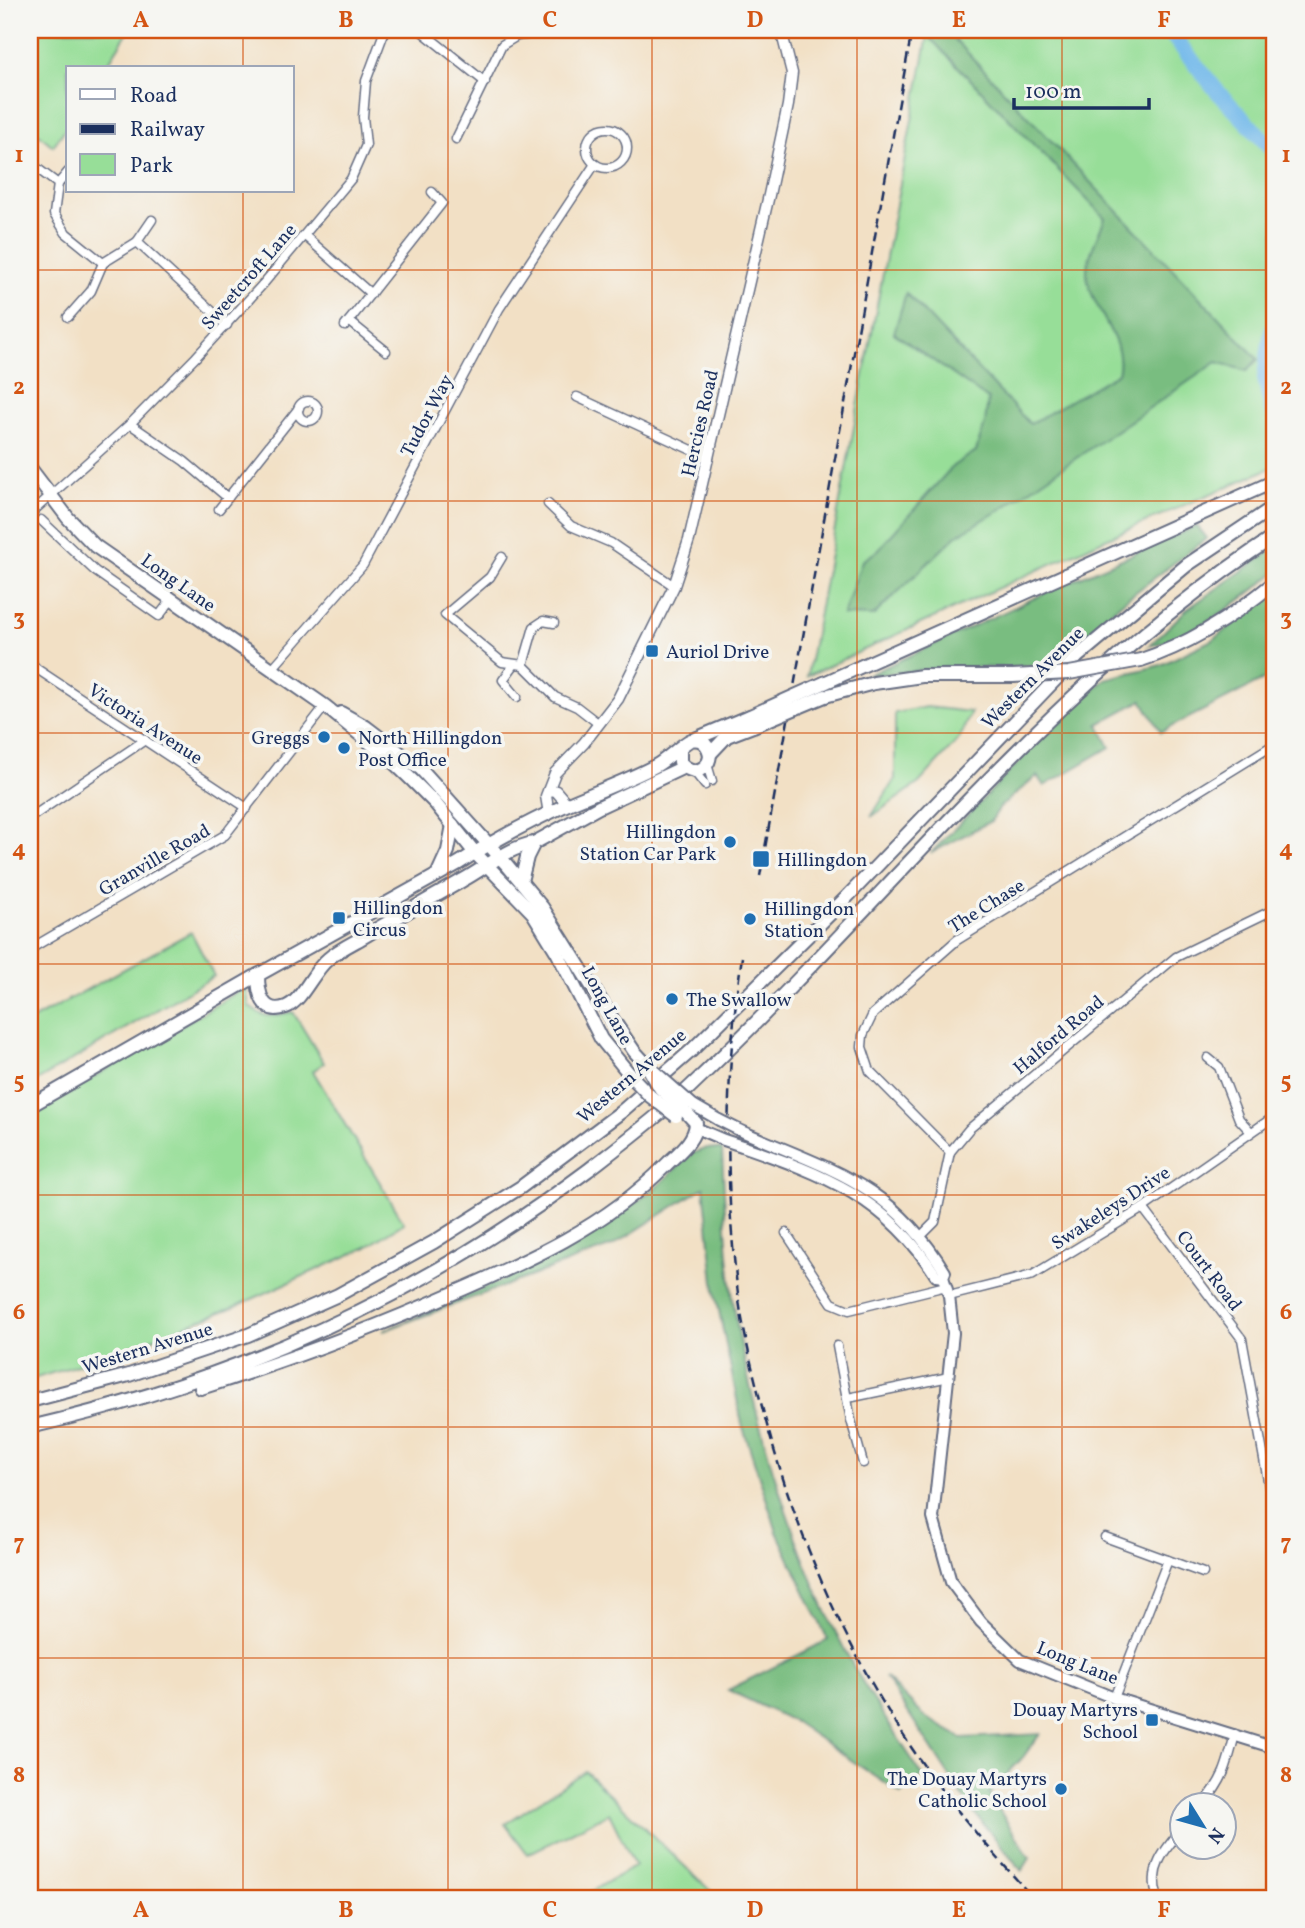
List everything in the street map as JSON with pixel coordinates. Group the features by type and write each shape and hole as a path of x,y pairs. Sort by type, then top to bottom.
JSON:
{"main road":[{"name":"Long Lane","path":"30,468 50,496 94,545 325,706 390,759 435,803 475,853 533,913 557,952 601,1039 650,1096 719,1120 808,1157 850,1178 895,1210 921,1236 945,1272 953,1333 933,1518 951,1582 981,1622 1020,1660 1114,1698 1275,1748"},
{"path":"30,1106 488,844 568,804 645,771 680,750 688,740 751,721 825,690 1275,481"},
{"name":"Western Avenue","path":"30,1401 130,1375 248,1335 338,1295 434,1242 521,1186 621,1112 691,1051 845,899 1077,657 1187,565 1275,506"},
{"path":"30,1427 198,1381 255,1360 380,1302 510,1225 597,1163 647,1124 713,1064 789,989 997,771 1080,690 1164,616 1275,536"},
{"path":"825,690 922,676 1069,673 1141,660 1186,643 1249,604 1275,582"},
{"name":"Long Lane","path":"325,706 366,727 421,769 499,856 542,907 660,1088 684,1110"},
{"path":"258,975 258,991 264,1004 271,1009 288,1007 328,958 499,856 534,843 599,807 689,769 699,770 727,736 751,721"},
{"path":"695,739 705,743 709,759"},
{"path":"680,750 679,756 689,769"},
{"path":"438,873 448,851 453,825"},
{"path":"521,881 534,843"},
{"path":"138,1399 194,1390 311,1352 384,1324 529,1260 595,1223 640,1190 689,1142 696,1128 695,1119 684,1110"},
{"path":"696,1128 825,1177 867,1202 904,1232 946,1286"}],"street":[{"name":"Sweetcroft Lane","path":"30,514 130,424 228,325 351,179 366,145 363,117 366,81 385,30"},
{"path":"420,30 485,82"},
{"name":"Hercies Road","path":"549,814 546,796 551,780 618,699 674,586 689,540 788,105 792,73 781,30"},
{"path":"456,139 502,45 517,36 558,31"},
{"path":"602,129 619,133 626,143 624,157 613,167 595,164 587,152 590,137 602,129"},
{"path":"30,163 58,184"},
{"name":"Tudor Way","path":"271,670 363,565 499,309 595,164"},
{"path":"66,174 58,184 54,214 66,233 103,263"},
{"path":"386,351 347,323 442,203 432,192"},
{"path":"68,317 90,291 103,263 137,242 152,220"},
{"path":"305,236 371,294"},
{"path":"137,242 228,325"},
{"path":"577,397 709,457"},
{"path":"219,509 299,408"},
{"path":"130,424 184,461 228,498"},
{"path":"548,504 570,526 611,543 674,586"},
{"path":"41,520 95,570 159,616 171,600"},
{"path":"502,557 489,577 445,615 502,662 519,665 555,697 577,707 599,724"},
{"path":"517,696 503,680 504,676 519,665 534,627 543,621 554,623"},
{"name":"Victoria Avenue","path":"30,662 33,672 145,740 247,808"},
{"name":"Granville Road","path":"30,949 225,835 325,706"},
{"path":"30,818 145,740"},
{"name":"The Chase","path":"950,1153 870,1071 862,1047 863,1035 873,1014 957,940 1275,744"},
{"path":"689,769 709,783 709,759"},
{"path":"550,790 556,790 568,804"},
{"name":"Halford Road","path":"921,1236 935,1222 950,1153 970,1129 1175,957 1275,908"},
{"path":"1208,1058 1219,1067 1239,1119 1251,1132"},
{"name":"Swakeleys Drive","path":"786,1233 832,1303 849,1310 946,1286 1033,1275 1143,1208 1275,1116"},
{"name":"Court Road","path":"1143,1208 1242,1339 1275,1519"},
{"path":"837,1346 863,1463"},
{"path":"848,1398 948,1377"},
{"path":"1105,1537 1203,1573"},
{"path":"1114,1698 1168,1560"},
{"path":"1214,1792 1225,1774 1235,1734"},
{"path":"1158,1898 1155,1879 1157,1864 1168,1845"}],"green space":[{"path":"30,30 129,30 106,66 66,66 66,128 53,146 30,127"},
{"path":"929,30 1275,30 1275,336 1272,370 1275,466 1101,541 807,676"},
{"path":"934,30 946,30 1258,359 1247,371 1217,362 1000,510 956,536 873,616 843,615 862,561 877,551 953,466 976,451 985,423 988,399 894,333 906,293 1030,424 1118,373 1117,347 1088,283 1087,270 1091,252 1105,218 931,39"},
{"path":"1197,526 1207,538 1120,604 1058,663 1007,668 951,667 866,676 1058,587"},
{"path":"1275,548 1275,573 1261,584 1200,626 1149,646 1186,610"},
{"path":"1275,593 1275,674 1161,732 1142,700 1098,724 1110,747 1044,786 1037,776 1001,806 991,821 931,853 1043,737 1105,679 1161,665 1212,640"},
{"path":"927,707 971,712 959,739 919,783 871,817 895,779 895,713"},
{"path":"191,932 214,976 30,1085 30,1021"},
{"path":"246,987 249,1006 260,1014 270,1016 293,1012 324,1063 313,1071 404,1223 365,1248 241,1304 122,1351 30,1380 30,1115"},
{"path":"707,1148 722,1150 732,1293 749,1381 772,1466 801,1551 835,1631 871,1696 923,1776 901,1794 795,1722 728,1690 828,1640 777,1532 742,1424 715,1291 704,1187 612,1246 383,1331 533,1267 599,1231 660,1184 691,1154"},
{"path":"885,1677 925,1717 962,1738 1040,1734 989,1794 1030,1858 1022,1871 971,1809"},
{"path":"585,1771 718,1898 580,1898 635,1866 609,1813 528,1854 505,1824"}],"waterway":[{"path":"1168,30 1217,91 1275,152"},
{"path":"1275,326 1265,378 1275,414"}],"railway":[{"path":"760,876 912,30"},
{"path":"742,957 732,1041 728,1125 730,1210 743,1325 778,1464 828,1597 871,1682 935,1781 1033,1898"}],"place":[{"name":"Auriol Drive","path":"652,651"},
{"name":"Greggs","path":"324,737"},
{"name":"North Hillingdon Post Office","path":"344,748"},
{"name":"Hillingdon Station Car Park","path":"730,842"},
{"name":"Hillingdon","path":"761,859"},
{"name":"Hillingdon Circus","path":"339,918"},
{"name":"Hillingdon Station","path":"750,919"},
{"name":"The Swallow","path":"672,999"},
{"name":"Douay Martyrs School","path":"1152,1720"},
{"name":"The Douay Martyrs Catholic School","path":"1061,1789"}]}
